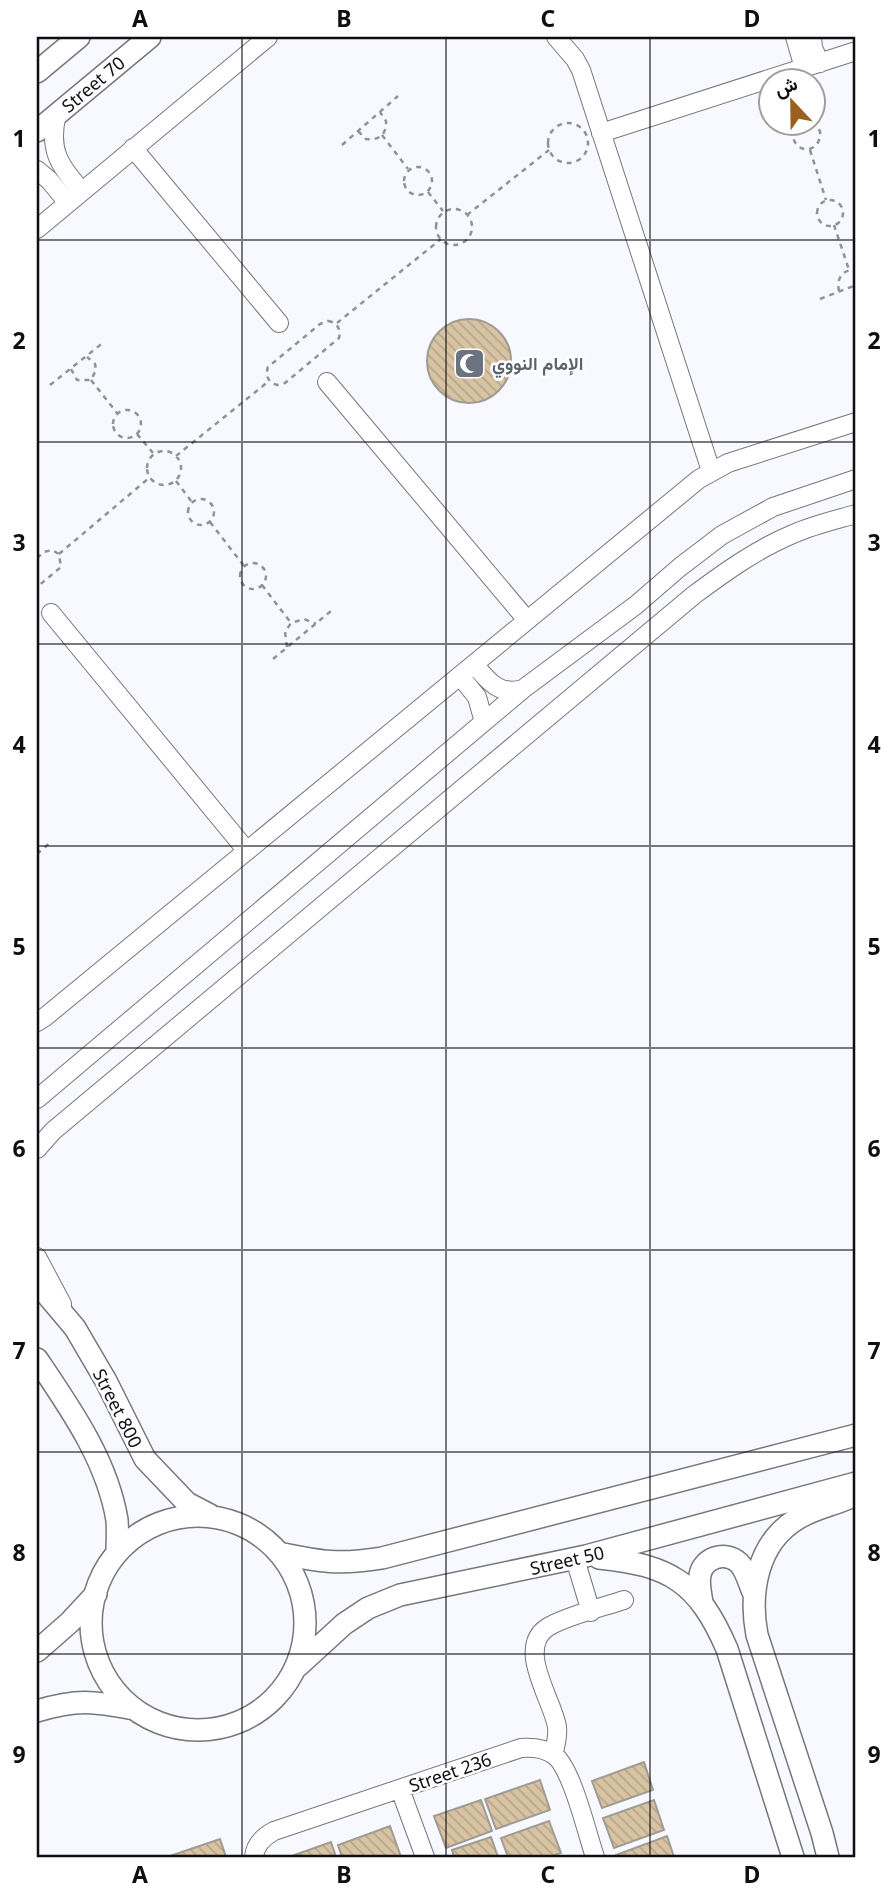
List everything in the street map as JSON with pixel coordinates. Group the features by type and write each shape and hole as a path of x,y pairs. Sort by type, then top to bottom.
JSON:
{"main road":[{"path":"37,72 79,37"},
{"name":"Street 70","path":"37,131 149,37"},
{"name":"Street 800","path":"37,1283 75,1328 106,1381 145,1459 187,1503 215,1518"},
{"path":"37,1359 74,1415 99,1462 117,1521 117,1553"},
{"path":"279,1553 320,1562 349,1563 382,1558 856,1435"},
{"name":"Street 50","path":"295,1669 344,1624 368,1608 400,1595 580,1557 856,1483"},
{"path":"828,1857 757,1635 752,1612 753,1592 760,1566 772,1545 788,1526 814,1510 856,1495"},
{"path":"188,1517 215,1518 239,1524 261,1536 279,1553 290,1567 303,1600 305,1635 295,1669 283,1689 266,1706 247,1719 224,1727 201,1730 177,1728 154,1721 134,1709 114,1690 100,1666 91,1630 96,1594 104,1573 117,1553 138,1536 162,1523 188,1517"},
{"path":"702,1603 700,1571 706,1562 716,1557 727,1556 737,1561 744,1569 753,1592"},
{"path":"580,1557 649,1565 678,1580 702,1603 716,1624 727,1649 793,1857"},
{"path":"37,1651 96,1594"},
{"path":"37,1711 81,1701 134,1709"}],"street":[{"path":"37,229 268,37"},
{"path":"556,37 581,70 711,471"},
{"path":"795,37 812,66"},
{"path":"812,37 812,66"},
{"path":"812,66 856,51"},
{"path":"601,132 756,84"},
{"path":"57,114 53,138 58,160 75,197"},
{"path":"133,148 279,323"},
{"path":"37,170 75,197"},
{"path":"327,382 527,620"},
{"path":"37,1022 687,488 711,471 746,457 856,422"},
{"path":"37,1099 523,689 636,605 680,566 722,535 773,507 856,479"},
{"path":"37,1149 53,1131 727,570 796,533 856,514"},
{"path":"51,613 247,851"},
{"path":"467,670 496,688 509,691 523,689"},
{"path":"467,670 484,722"},
{"path":"37,1257 75,1328"},
{"path":"580,1557 591,1612"},
{"path":"595,1857 567,1770 553,1754 557,1727 534,1657 539,1635 550,1626 624,1600"},
{"name":"Street 236","path":"254,1857 257,1845 267,1835 400,1789 522,1748 532,1747 553,1754"},
{"path":"400,1789 425,1857"}],"path":[{"path":"342,145 398,96"},
{"path":"358,131 366,139 378,139 387,126 380,112"},
{"path":"564,123 578,125 587,136 587,149 583,155 571,162 558,160 549,150 552,130 564,123"},
{"path":"382,135 409,170"},
{"path":"792,136 801,148 809,149 817,144 820,136"},
{"path":"809,149 826,200"},
{"path":"467,215 549,150"},
{"path":"422,167 429,172 433,181 428,192 419,196 407,190 404,177 409,170 422,167"},
{"path":"428,192 444,212"},
{"path":"826,200 835,201 842,208 843,216 834,226 826,226 817,216 817,208 826,200"},
{"path":"456,209 467,215 472,225 462,243 451,245 437,234 437,222 444,212 456,209"},
{"path":"834,226 849,270"},
{"path":"336,324 339,338 285,383 277,385 269,381 268,367 323,322 336,324 441,239"},
{"path":"839,291 839,278 849,270 856,270"},
{"path":"820,299 856,285"},
{"path":"50,385 104,342"},
{"path":"86,357 92,359 96,370 90,380"},
{"path":"71,369 77,380 90,380 118,413"},
{"path":"176,456 269,381"},
{"path":"127,410 137,413 141,426 137,434 125,438 115,432 113,422 118,413 127,410"},
{"path":"137,434 154,453"},
{"path":"165,450 176,456 181,466 176,481 162,485 149,478 146,468 154,453 165,450"},
{"path":"59,554 149,478"},
{"path":"176,481 192,502"},
{"path":"204,499 211,503 214,513 210,522 202,525 190,520 188,511 192,502 204,499"},
{"path":"210,522 244,566"},
{"path":"37,558 49,550 59,554"},
{"path":"37,587 61,566 59,554"},
{"path":"254,563 262,567 266,576 262,585 251,589 242,583 240,574 244,566 254,563"},
{"path":"262,585 291,623"},
{"path":"273,659 331,611"},
{"path":"288,647 285,632 291,623 303,619 316,624"},
{"path":"37,854 52,841"}],"building":[{"name":"الإمام النووي","path":"461,319 477,319 493,326 504,337 511,353 508,377 499,391 477,403 461,403 445,396 434,385 427,369 427,353 434,337 445,326"},
{"path":"644,1762 653,1790 602,1808 592,1781"},
{"path":"540,1780 550,1810 496,1829 485,1799"},
{"path":"481,1800 492,1831 446,1848 434,1816"},
{"path":"654,1800 664,1830 614,1848 603,1818"},
{"path":"549,1821 561,1853 549,1857 508,1857 501,1838"},
{"path":"390,1826 401,1857 342,1857 338,1845"},
{"path":"667,1836 674,1857 616,1855"},
{"path":"491,1837 498,1857 454,1857 452,1850"},
{"path":"220,1839 226,1857 167,1857"},
{"path":"331,1842 336,1857 289,1857"}],"place":[{"name":"الإمام النووي","path":"469,363"}]}
